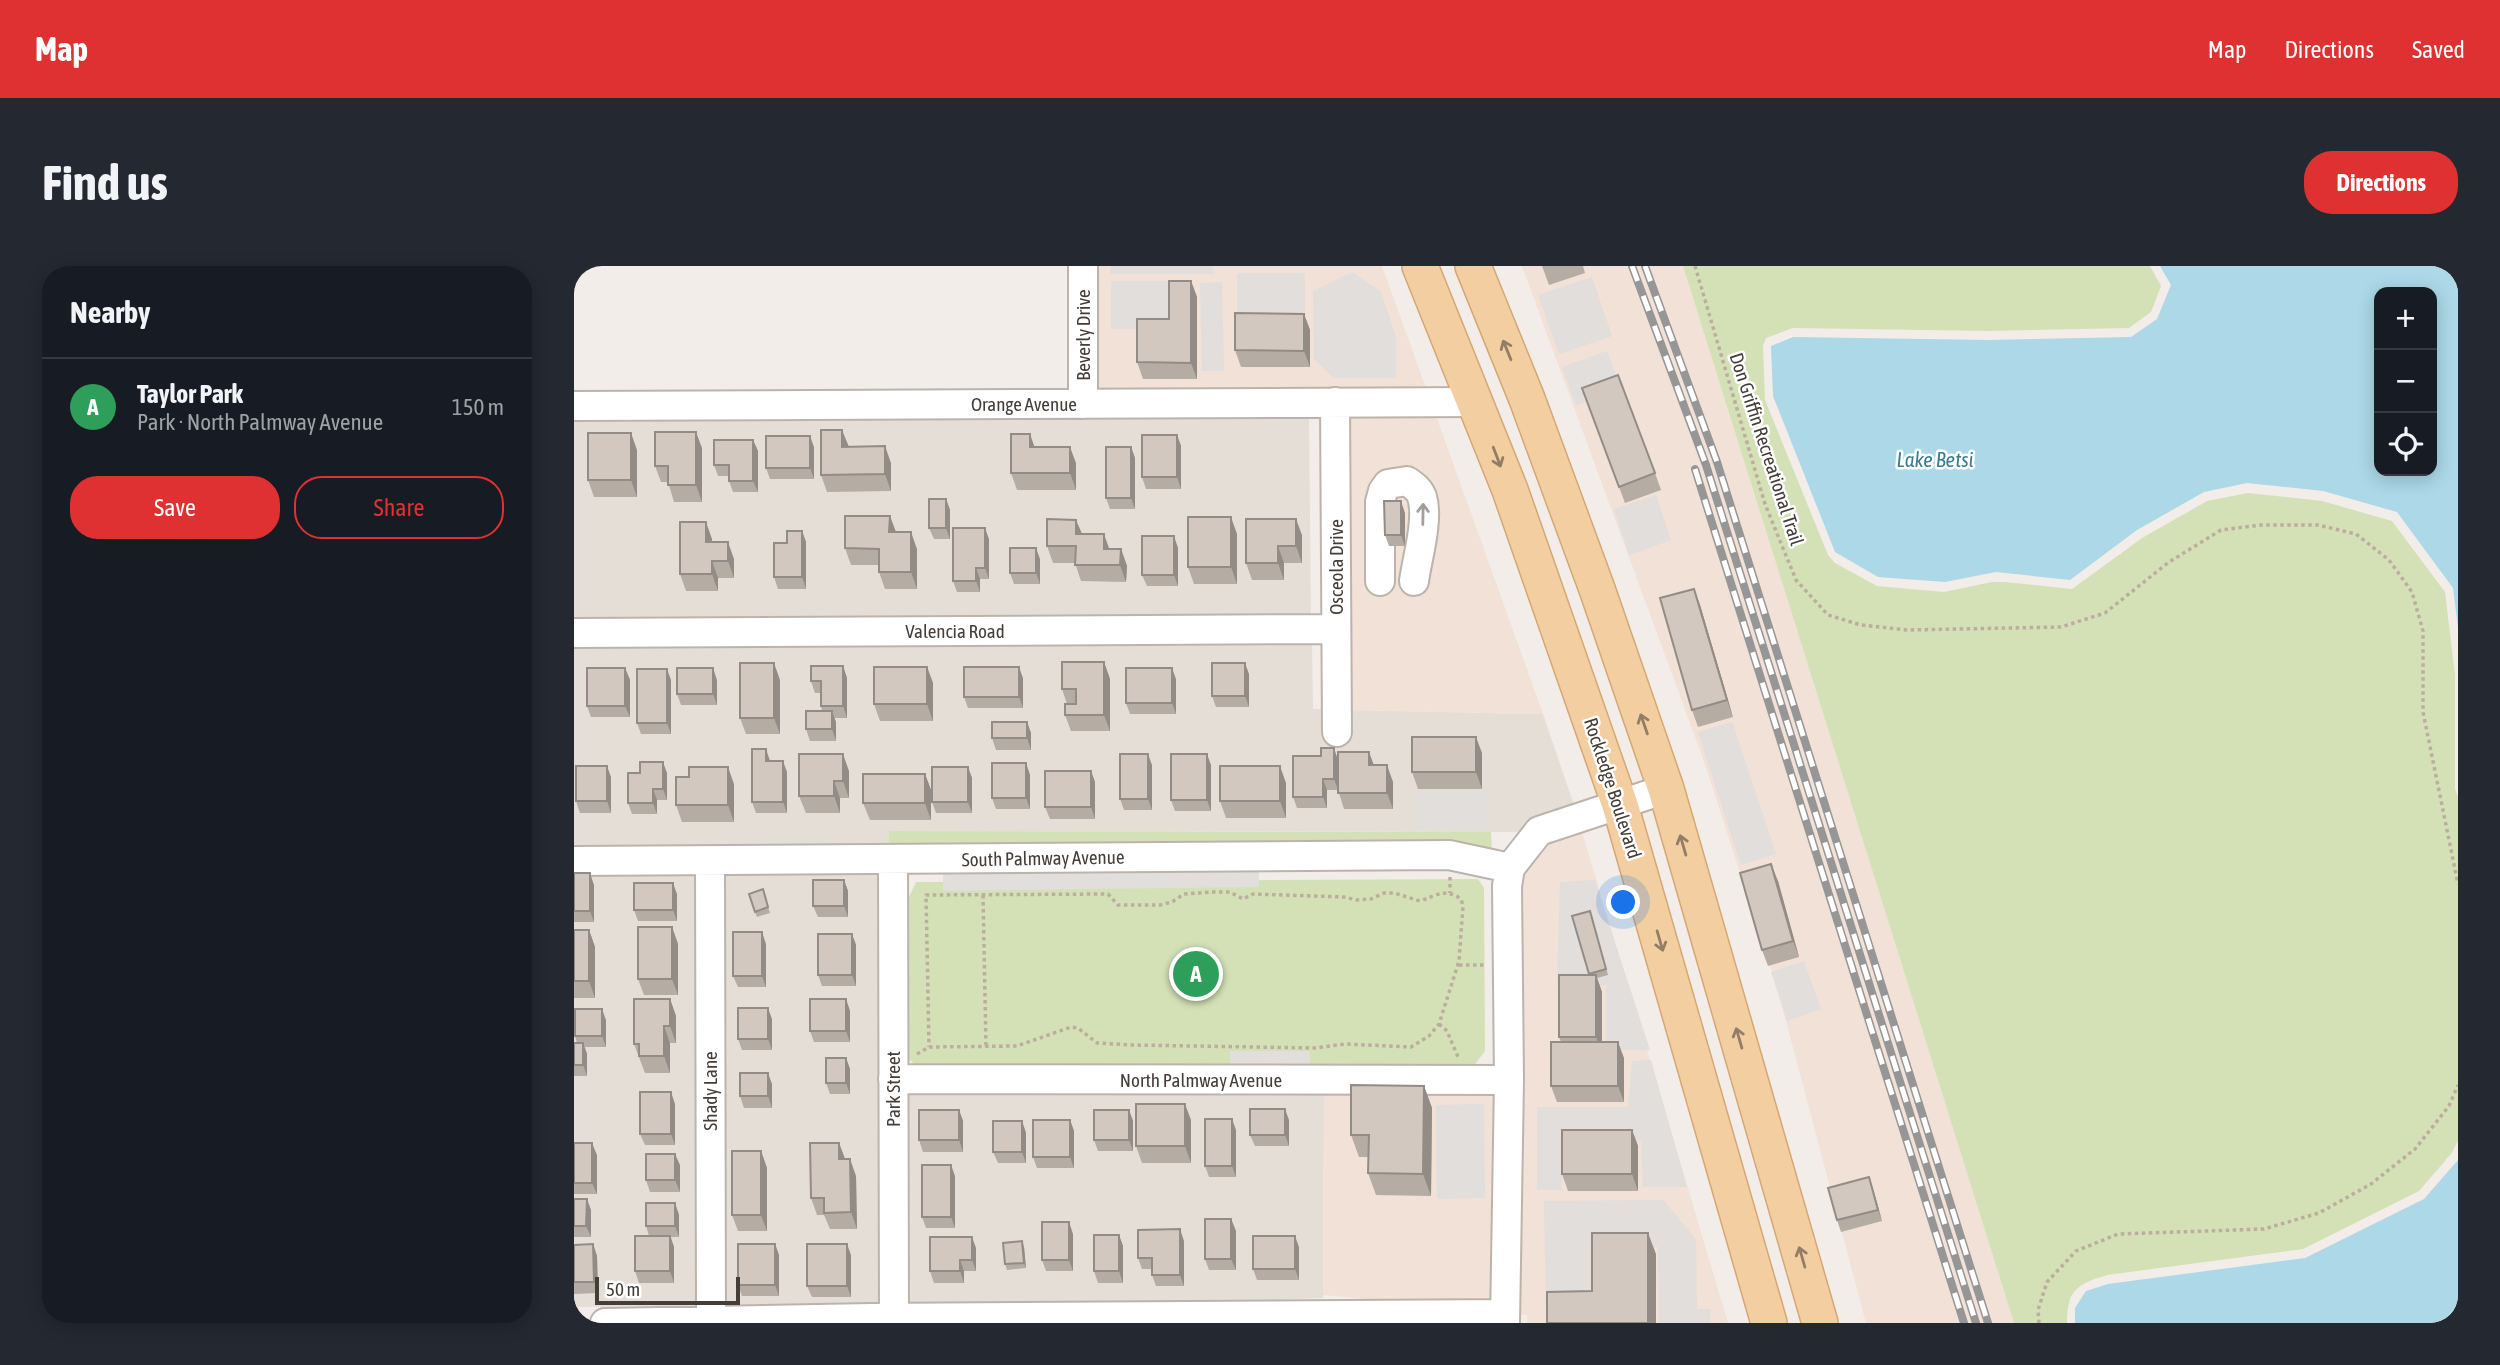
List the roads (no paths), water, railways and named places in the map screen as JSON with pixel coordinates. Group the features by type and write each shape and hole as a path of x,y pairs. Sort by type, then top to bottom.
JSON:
{"main road":[{"name":"Rockledge Boulevard","path":"1420,266 1545,587 1620,805 1770,1318"},
{"path":"1473,266 1527,399 1666,789 1820,1323"},
{"path":"1445,326 1489,375 1527,399"},
{"path":"1475,402 1498,411 1549,459"}],"street":[{"name":"Beverly Drive","path":"1083,266 1083,404"},
{"name":"Osceola Drive","path":"1335,402 1337,732"},
{"name":"Orange Avenue","path":"574,406 1475,402"},
{"path":"1380,581 1382,491 1388,484 1407,481 1417,488 1422,498 1424,514 1414,581"},
{"name":"Valencia Road","path":"574,633 1336,629"},
{"path":"605,1323 894,1318 1505,1318 1508,877 1539,831 1666,789"},
{"name":"South Palmway Avenue","path":"574,861 1449,855 1508,877"},
{"name":"Park Street","path":"893,859 901,1069 894,1318"},
{"name":"Shady Lane","path":"710,861 710,1320"},
{"name":"North Palmway Avenue","path":"901,1069 1508,1080"}],"water":[{"name":"Lake Betsi","path":"2160,266 2458,266 2458,627 2453,588 2397,512 2323,491 2247,483 2204,492 2137,530 2070,580 1996,572 1945,582 1878,577 1835,552 1773,396 1771,346 1793,337 1988,340 2131,337 2157,319 2171,285"},
{"path":"2458,1160 2458,1323 2075,1323 2075,1308 2086,1291 2108,1284 2305,1258 2424,1199"}],"railway":[{"path":"1632,266 1706,465 1976,1323"},
{"path":"1645,266 1717,462 1988,1323"},
{"path":"1695,469 1964,1323"}],"place":[{"name":"Taylor Park","path":"1196,974"}]}
